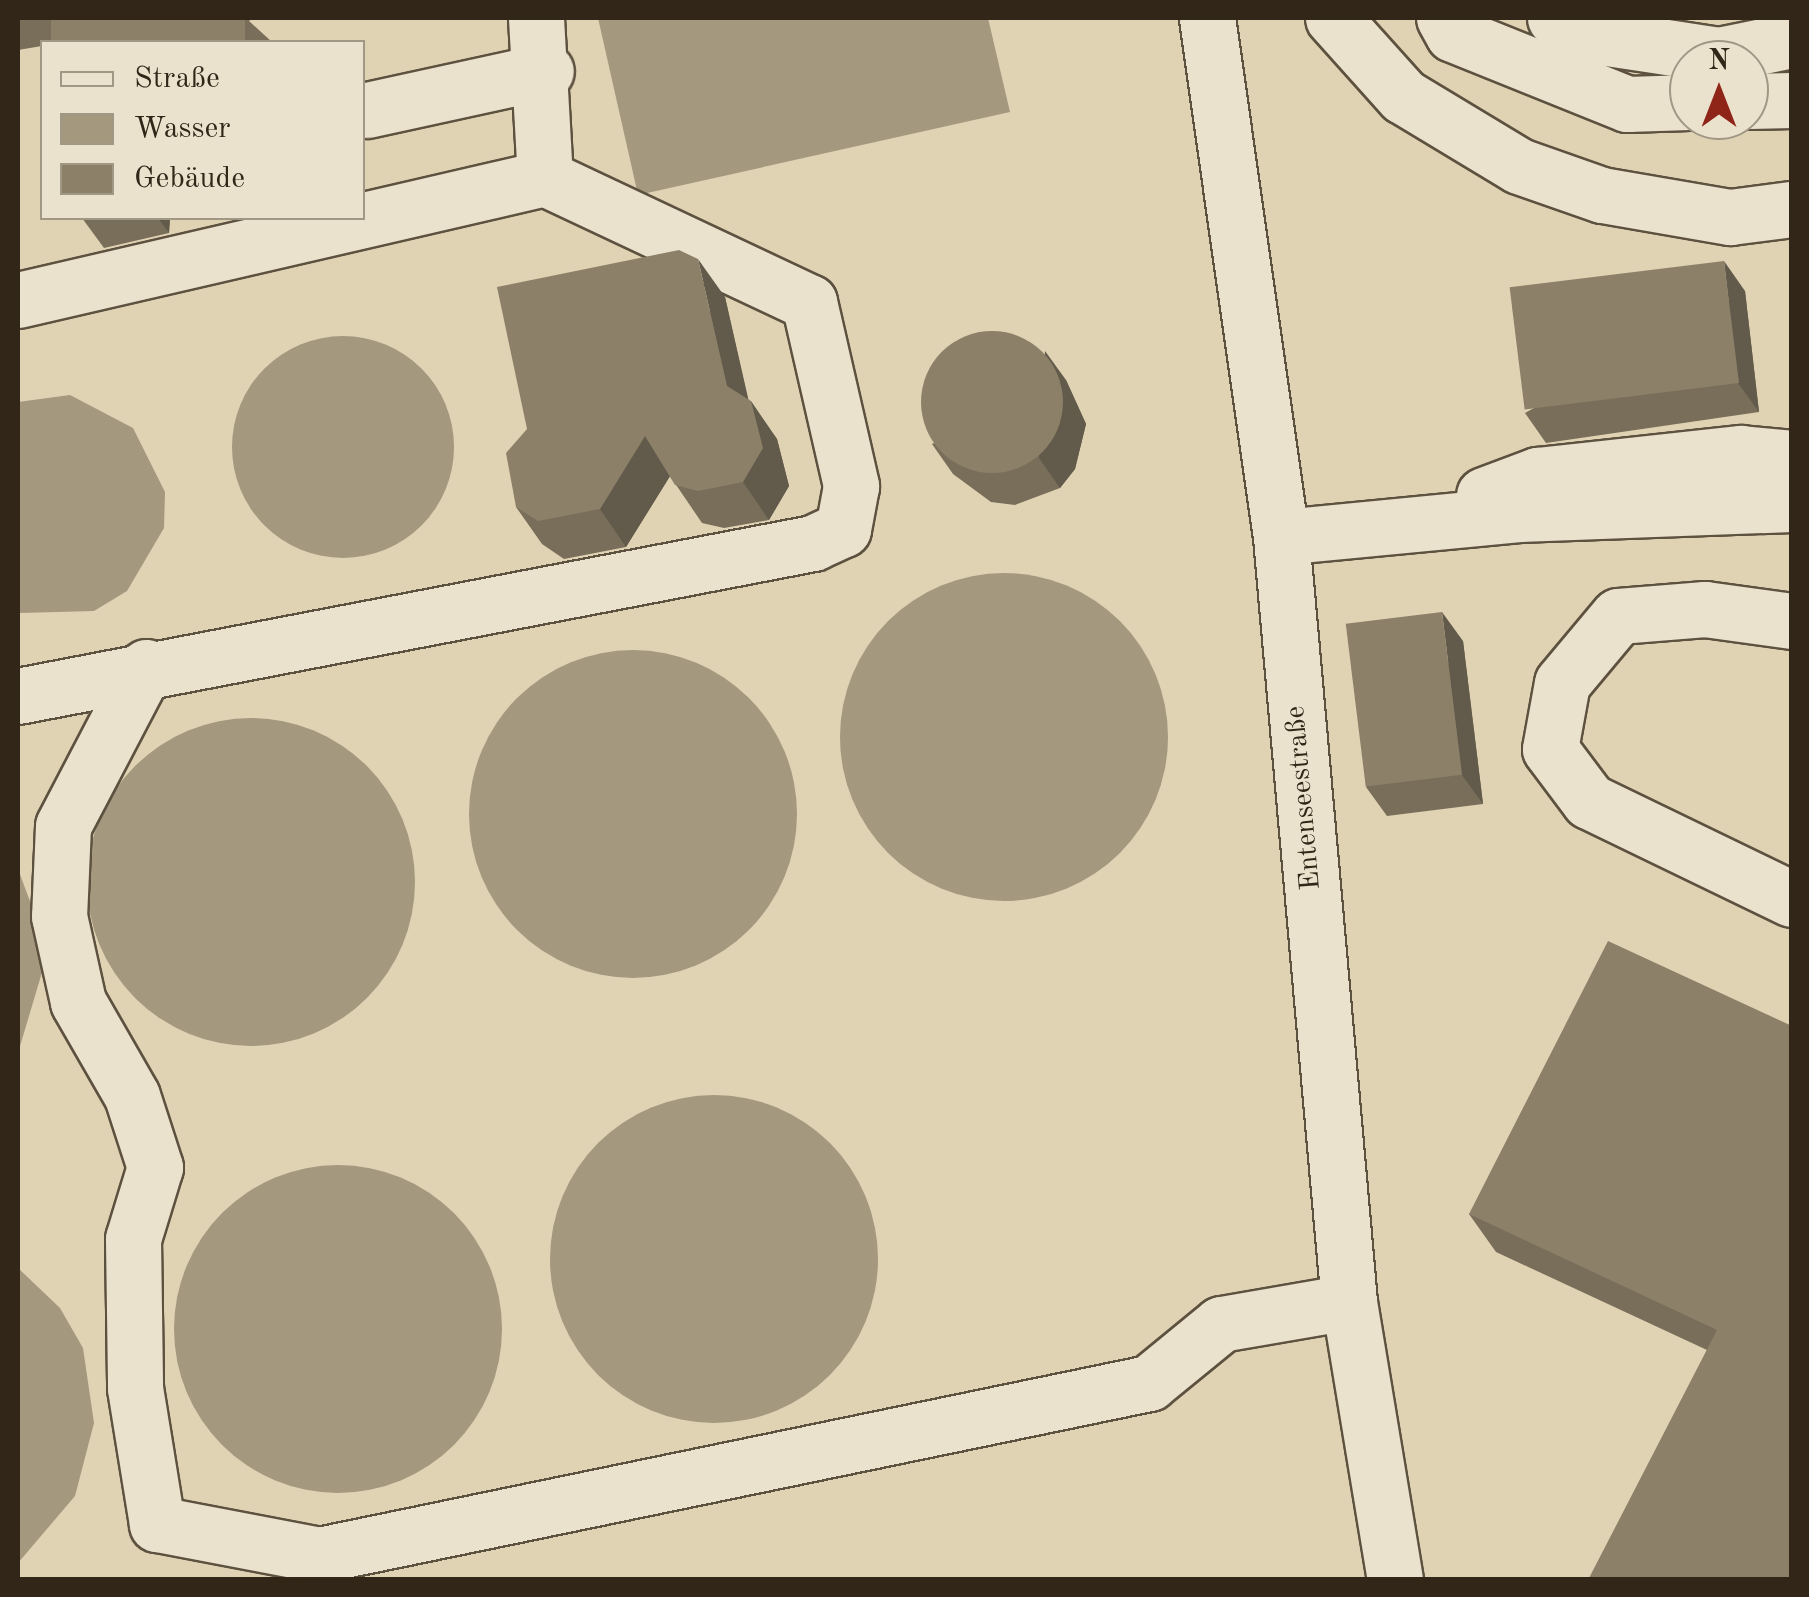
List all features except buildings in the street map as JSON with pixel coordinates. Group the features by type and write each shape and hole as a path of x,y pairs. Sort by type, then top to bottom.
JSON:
{"street":[{"path":"536,18 546,71 545,178"},
{"name":"Entenseestraße","path":"1208,18 1300,534 1350,1302 1395,1580"},
{"path":"1332,18 1403,96 1519,166 1602,195 1730,217 1792,209"},
{"path":"1444,18 1453,34 1628,104 1669,103"},
{"path":"1555,18 1594,36 1719,54 1792,40"},
{"path":"367,110 546,71"},
{"path":"18,696 146,668 812,544 844,529 851,486 809,302 545,178 365,216"},
{"path":"20,290 348,220"},
{"path":"1411,521 1538,476 1741,453 1792,458"},
{"path":"1300,534 1411,521 1792,504"},
{"path":"1792,621 1705,609 1618,616 1562,683 1550,749 1589,801 1792,899"},
{"path":"146,668 64,826 59,916 78,1002 132,1096 154,1167 133,1239 135,1388 158,1524 319,1555 1148,1383 1220,1324 1350,1302"}],"water":[{"path":"598,18 988,18 1010,112 638,195"},
{"path":"343,336 386,344 422,368 446,404 454,447 446,490 422,526 386,550 343,558 300,550 264,526 240,490 232,447 240,404 264,368 300,344"},
{"path":"70,395 133,428 165,492 164,528 127,591 94,611 20,613 18,402"},
{"path":"1004,573 1036,576 1067,586 1120,621 1155,674 1165,705 1165,769 1155,800 1120,853 1067,888 1036,898 1004,901 972,898 941,888 888,853 853,800 843,769 840,737 843,705 853,674 888,621 941,586 972,576"},
{"path":"633,650 665,653 696,663 749,698 784,751 794,782 794,846 784,877 749,930 696,965 665,975 633,978 601,975 570,965 517,930 482,877 472,846 469,814 472,782 482,751 517,698 570,663 601,653"},
{"path":"251,718 283,721 314,731 367,766 402,819 412,850 412,914 402,945 367,998 314,1033 283,1043 251,1046 219,1043 188,1033 135,998 100,945 90,914 87,882 90,850 100,819 135,766 188,731 219,721"},
{"path":"18,869 41,931 43,969 18,1053"},
{"path":"714,1095 746,1098 777,1108 830,1143 865,1196 875,1227 875,1291 865,1322 830,1375 777,1410 746,1420 714,1423 682,1420 651,1410 598,1375 563,1322 553,1291 550,1259 553,1227 563,1196 598,1143 651,1108 682,1098"},
{"path":"338,1165 370,1168 401,1178 454,1213 489,1266 499,1297 499,1361 489,1392 454,1445 401,1480 370,1490 338,1493 306,1490 275,1480 222,1445 187,1392 177,1361 174,1329 177,1297 187,1266 222,1213 275,1178 306,1168"},
{"path":"18,1268 60,1308 83,1348 94,1423 75,1496 18,1563"}]}
